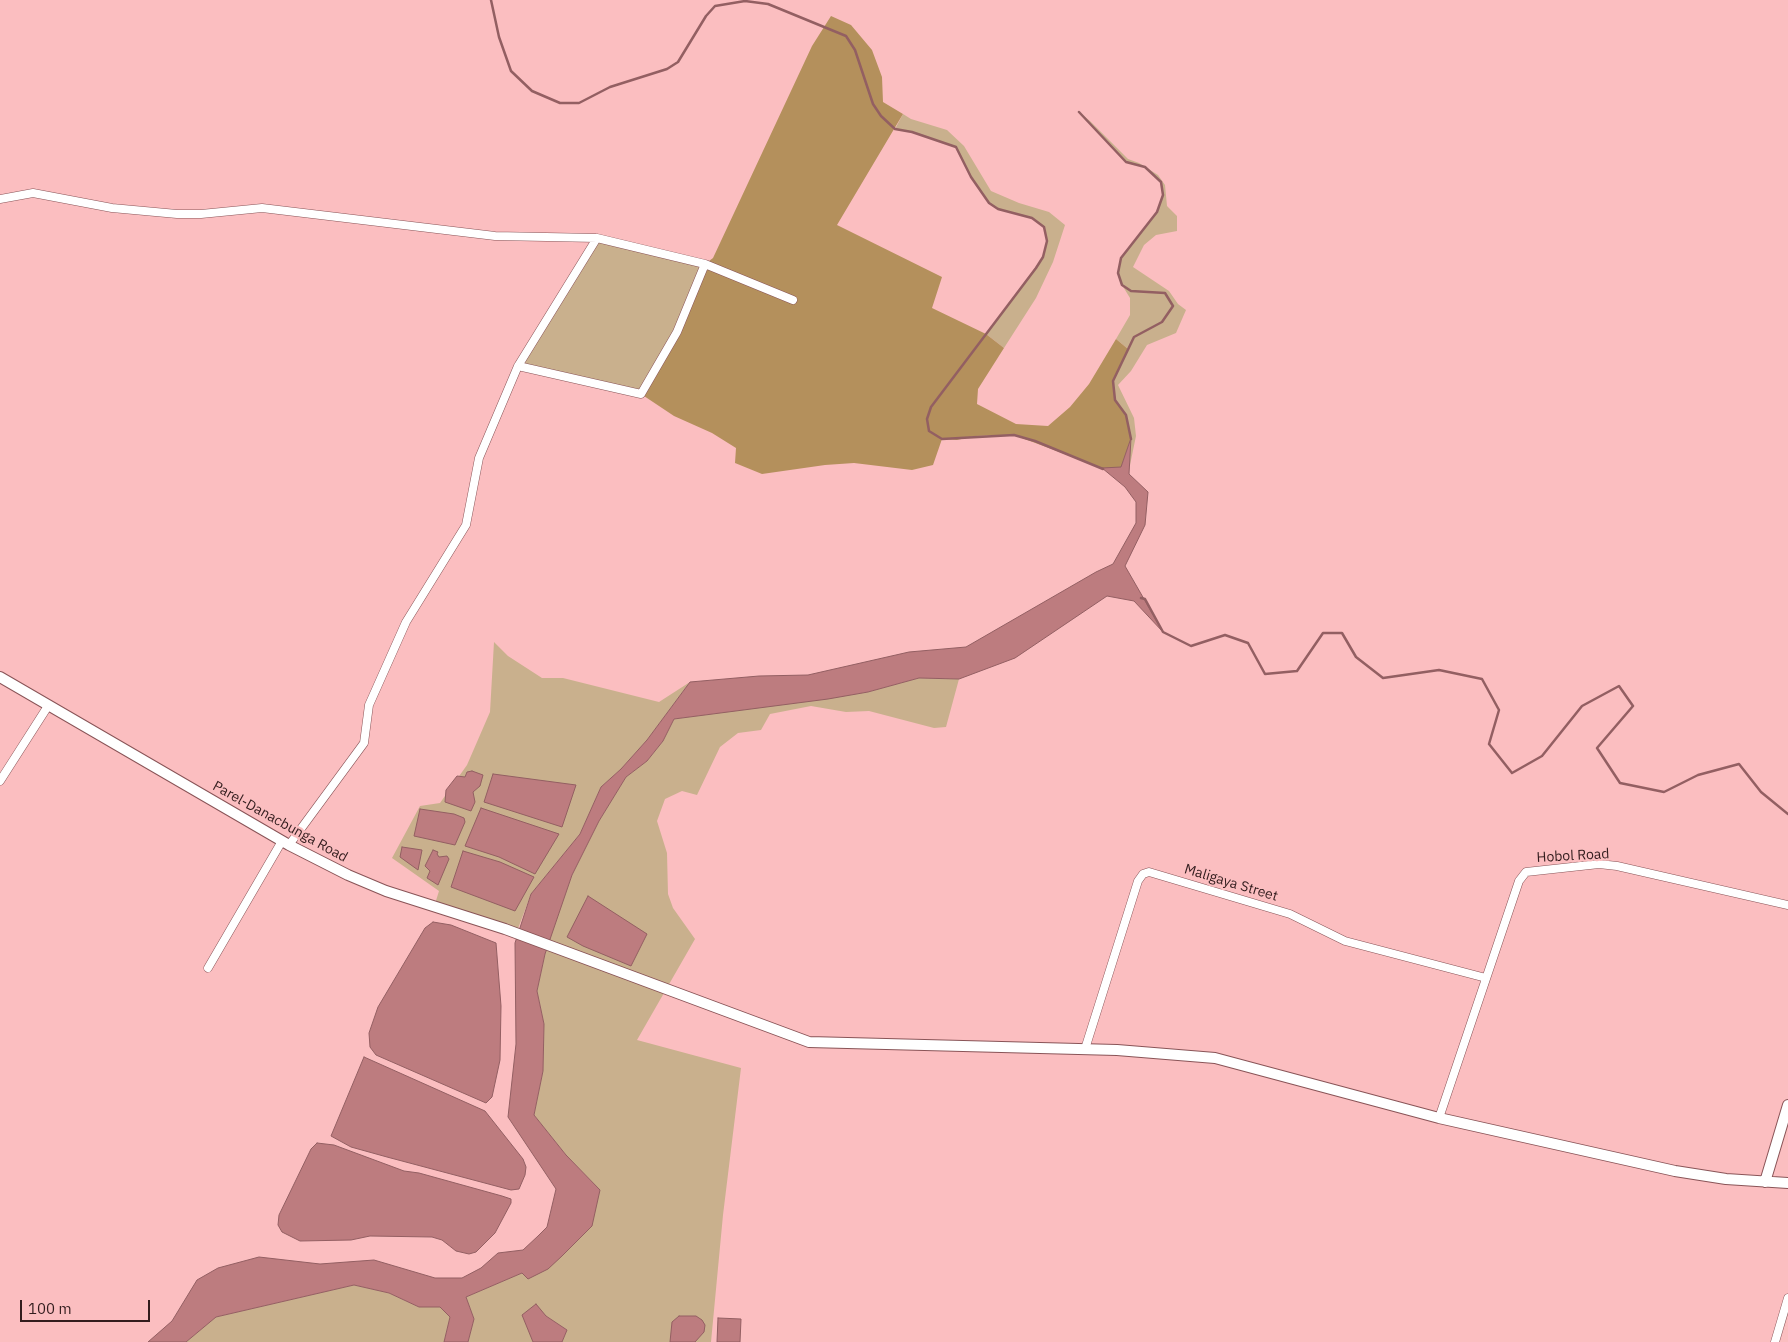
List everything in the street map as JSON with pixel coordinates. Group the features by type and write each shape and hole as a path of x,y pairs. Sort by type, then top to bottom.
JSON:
{"main road":[{"name":"Parel-Danacbunga Road","path":"0,677 286,843 348,876 386,891 504,929 809,1042 1084,1049 1215,1058 1439,1118 1675,1171 1788,1184"},
{"path":"1765,1182 1788,1105"}],"street":[{"path":"0,199 33,194 128,210 177,214 200,214 262,208 495,236 597,238 705,264 793,300"},
{"path":"208,968 286,843 364,743 369,705 406,622 466,525 479,458 518,366 597,238"},
{"path":"518,366 641,394 677,332 705,264"},
{"path":"0,781 48,706"},
{"name":"Hobol Road","path":"1439,1118 1522,875 1531,870 1599,864 1617,866 1788,905"},
{"name":"Maligaya Street","path":"1084,1049 1138,881 1143,874 1149,872 1290,914 1345,942 1486,978"},
{"path":"1775,1342 1788,1298"}],"shaded area":[{"path":"831,16 851,25 872,50 882,77 883,102 903,114 837,225 942,277 932,308 986,334 1004,348 978,389 977,404 1016,424 1048,426 1070,407 1089,384 1116,339 1128,349 1113,381 1115,400 1126,415 1131,438 1121,468 1102,468 1014,435 975,436 957,440 942,439 933,465 912,470 854,463 762,474 735,463 736,448 712,433 674,416 641,394 677,332 705,264 713,258 812,46"},
{"path":"1079,112 1128,159 1139,163 1158,175 1165,185 1167,206 1177,216 1177,231 1156,235 1144,245 1133,267 1169,291 1178,304 1186,310 1176,333 1147,345 1131,371 1118,385 1134,418 1136,436 1130,465 1126,415 1115,400 1113,381 1128,349 1116,339 1130,315 1130,298 1122,285 1118,273 1121,258 1157,212 1163,195 1161,181 1145,167 1126,162"},
{"path":"903,114 911,119 947,130 964,146 991,191 1019,203 1049,212 1065,225 1053,262 1036,298 1004,348 986,334 1043,257 1047,241 1044,227 1032,218 998,209 989,203 971,177 956,147 912,132 895,129"},
{"path":"597,238 705,264 677,332 641,394 518,366"},
{"path":"1131,438 1129,474 1148,492 1145,525 1125,566 1163,632 1134,601 1107,596 1015,658 959,679 919,678 868,692 828,699 674,719 663,741 647,761 626,777 599,821 572,875 545,954 537,991 544,1024 543,1071 534,1115 566,1155 600,1190 592,1226 548,1269 528,1279 522,1273 466,1297 474,1319 468,1342 444,1342 450,1317 440,1307 419,1307 389,1293 354,1285 216,1317 186,1342 148,1342 172,1321 197,1280 218,1268 259,1257 320,1264 374,1260 435,1278 462,1278 481,1268 498,1253 523,1250 547,1227 556,1189 508,1117 516,1044 515,943 531,894 580,834 601,787 621,769 647,740 690,682 759,676 808,675 909,652 966,647 1113,564 1136,523 1136,502 1125,487 1102,468 1121,467"},
{"path":"494,642 508,656 542,678 563,678 659,702 690,682 647,740 621,769 601,787 580,834 531,894 516,934 434,907 439,891 392,858 420,806 440,803 467,765 490,712"},
{"path":"919,678 959,679 946,727 934,728 869,711 846,712 811,706 770,714 761,730 738,733 720,747 697,795 682,791 665,799 657,821 667,853 668,894 673,908 695,939 637,1040 741,1068 723,1215 711,1342 562,1342 567,1330 546,1316 532,1339 533,1342 468,1342 474,1319 466,1297 522,1273 600,1190 566,1155 534,1115 543,1071 544,1024 537,991 547,945 572,875 599,821 626,777 647,761 663,741 674,719 868,692"},
{"path":"472,771 483,775 480,786 473,792 475,802 471,811 445,802 446,790 457,776 465,777 467,772"},
{"path":"493,774 576,785 562,827 484,802"},
{"path":"481,808 559,834 535,874 499,857 465,846"},
{"path":"420,809 454,814 464,818 465,822 455,845 414,836"},
{"path":"402,847 422,850 418,870 400,857"},
{"path":"433,850 438,852 439,857 447,856 449,859 438,885 427,878 430,871 425,866"},
{"path":"463,851 500,862 534,877 515,911 451,887"},
{"path":"588,896 647,934 631,966 583,946 567,937"},
{"path":"433,922 451,925 496,943 501,1006 500,1060 492,1097 486,1103 376,1055 370,1047 369,1033 378,1007 425,928"},
{"path":"364,1057 485,1111 523,1159 526,1167 525,1175 519,1189 511,1190 351,1147 331,1136"},
{"path":"317,1143 334,1145 404,1171 419,1173 502,1196 511,1199 511,1203 495,1233 476,1252 469,1254 456,1251 442,1240 432,1237 370,1236 351,1240 300,1241 282,1232 278,1225 279,1215 311,1149"},
{"path":"354,1285 389,1293 419,1307 440,1307 450,1317 444,1342 186,1342 216,1317"},
{"path":"536,1304 546,1316 567,1330 562,1342 533,1342 522,1315"},
{"path":"679,1316 696,1316 702,1320 705,1325 704,1332 695,1342 670,1342 672,1322"},
{"path":"718,1318 741,1319 740,1342 717,1342"}],"waterway":[{"path":"491,0 499,37 511,71 532,91 560,103 579,103 610,87 667,69 678,62 706,16 715,6 745,1 768,4 846,36 855,50 873,104 881,116 895,129 912,132 956,147 971,177 989,203 998,209 1032,218 1044,227 1047,241 1043,257 1036,268 931,407 927,419 929,431 942,439 1014,435 1035,441 1103,469"},
{"path":"1079,112 1126,162 1145,167 1161,182 1163,195 1157,212 1121,258 1118,273 1122,285 1131,291 1165,293 1173,306 1162,322 1134,337 1113,381 1115,400 1126,415 1131,439"},
{"path":"1141,598 1145,599 1163,632 1191,646 1225,635 1248,643 1265,674 1297,671 1323,633 1342,633 1356,657 1383,678 1439,670 1482,679 1499,710 1489,744 1512,773 1542,756 1582,706 1619,686 1633,706 1597,748 1620,783 1664,792 1698,775 1739,764 1761,792 1788,814"}]}
